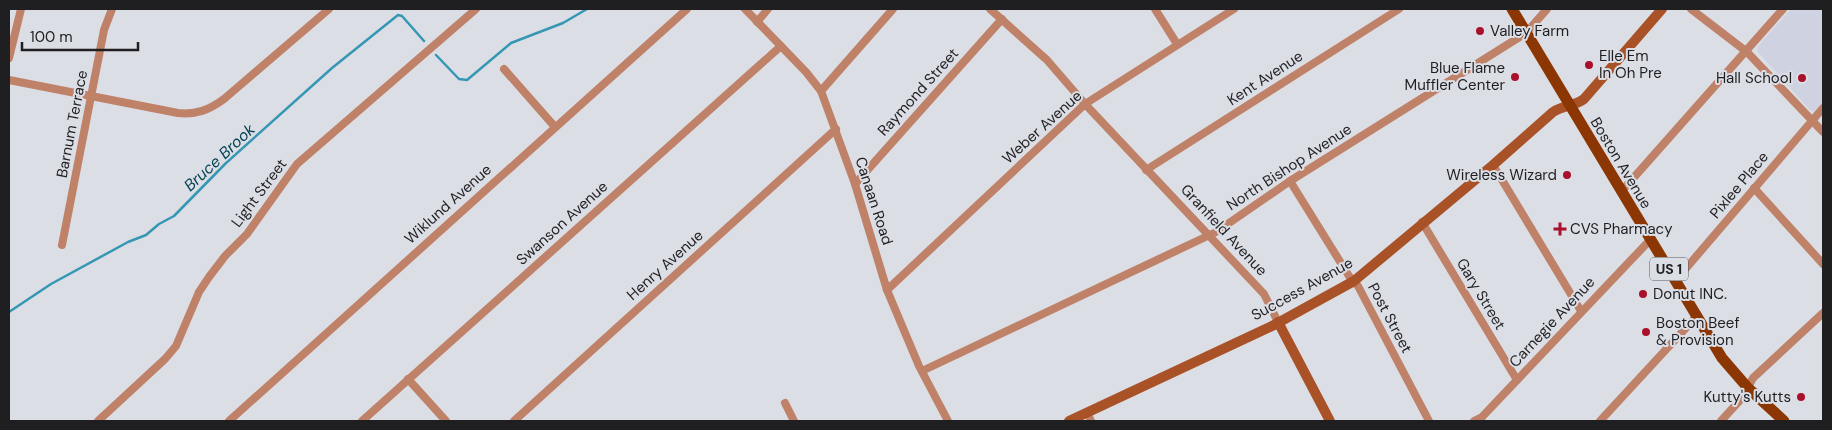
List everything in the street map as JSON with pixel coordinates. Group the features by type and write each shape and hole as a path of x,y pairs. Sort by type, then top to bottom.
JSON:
{"main road":[{"name":"Boston Avenue","path":"1512,9 1722,358 1748,388 1784,421"}],"street":[{"path":"9,58 21,9"},
{"name":"Barnum Terrace","path":"62,245 104,30 112,9"},
{"path":"9,80 178,113 193,113 210,108 224,99 329,9"},
{"name":"Light Street","path":"98,421 165,359 176,346 208,276 252,227 297,164 476,9"},
{"name":"Wiklund Avenue","path":"229,421 687,9"},
{"name":"Canaan Road","path":"745,9 806,72 821,91 855,184 887,290 922,372 948,421"},
{"path":"756,22 768,9"},
{"path":"821,91 893,9"},
{"name":"Granfield Avenue","path":"990,9 1047,60 1146,170 1264,294 1330,421"},
{"path":"1154,9 1177,44"},
{"name":"Weber Avenue","path":"887,290 1085,104 1234,9"},
{"name":"Kent Avenue","path":"1146,170 1399,9"},
{"name":"North Bishop Avenue","path":"922,372 1208,235 1526,32 1547,9"},
{"name":"Success Avenue","path":"1069,421 1089,417 1278,322 1354,281 1553,112 1562,107 1580,102 1588,96 1662,9"},
{"path":"1691,9 1747,52 1823,132"},
{"path":"1621,192 1747,52 1783,9"},
{"name":"Raymond Street","path":"855,184 1002,19"},
{"name":"Swanson Avenue","path":"362,421 781,46"},
{"path":"504,69 555,127"},
{"name":"Pixlee Place","path":"1676,280 1823,108"},
{"name":"Henry Avenue","path":"514,421 836,129"},
{"path":"1492,165 1581,311"},
{"name":"Post Street","path":"1290,181 1349,276 1358,286 1428,421"},
{"path":"1754,188 1823,264"},
{"name":"Gary Street","path":"1422,222 1517,380"},
{"name":"Carnegie Avenue","path":"1474,421 1482,417 1650,240"},
{"path":"1721,421 1742,398 1758,373 1823,313"},
{"path":"1600,421 1696,317"},
{"path":"408,380 446,421"},
{"path":"785,403 794,421"}],"shaded area":[{"name":"Hall School","path":"1791,9 1823,9 1823,102 1814,112 1810,110 1757,51 1758,46"}],"waterway":[{"name":"Bruce Brook","path":"436,55 459,79 467,80 511,43 563,23 587,9"},
{"name":"Bruce Brook","path":"9,312 51,284 128,242 146,235 159,224 174,216 226,163 332,68 398,15 402,16 424,41"}],"place":[{"name":"Valley Farm","path":"1480,31"},
{"name":"Elle Em In Oh Pre","path":"1589,65"},
{"name":"Blue Flame Muffler Center","path":"1515,77"},
{"name":"Hall School","path":"1802,78"},
{"name":"Wireless Wizard","path":"1567,175"},
{"name":"CVS Pharmacy","path":"1560,229"},
{"name":"Donut INC.","path":"1643,294"},
{"name":"Boston Beef & Provision","path":"1646,332"},
{"name":"Kutty's Kutts","path":"1801,397"}]}
